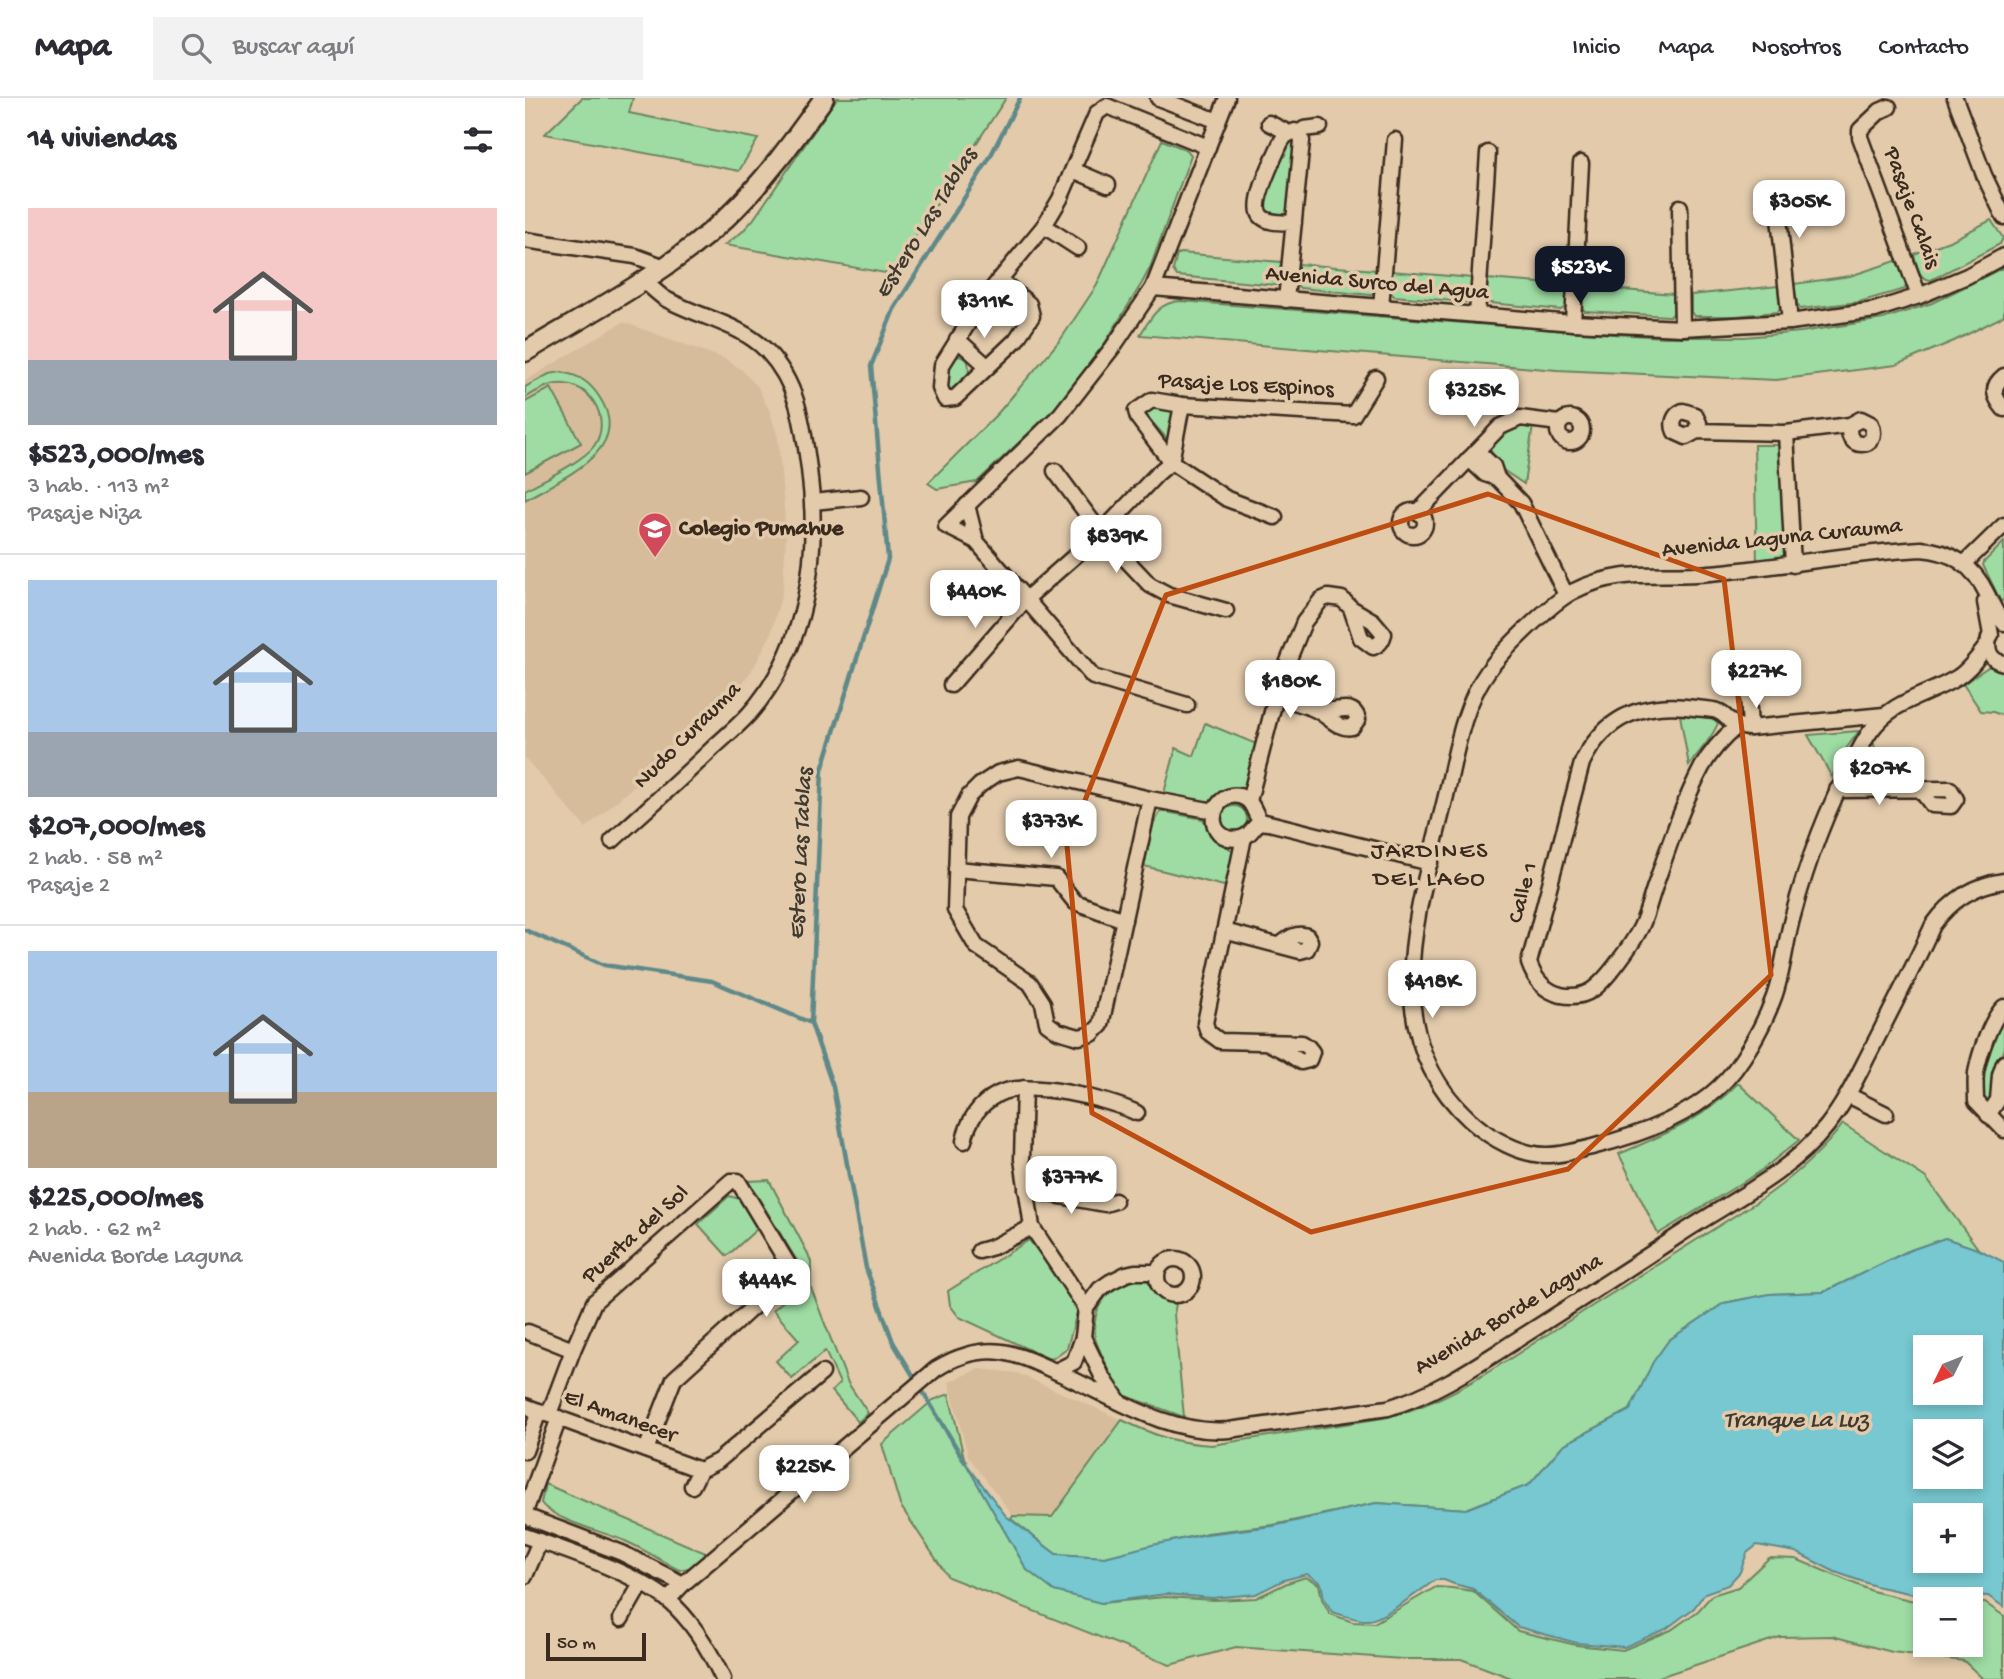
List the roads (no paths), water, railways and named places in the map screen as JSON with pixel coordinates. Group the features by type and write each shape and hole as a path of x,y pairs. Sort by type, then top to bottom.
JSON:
{"main road":[{"path":"525,352 644,281 706,236 743,201 783,156 824,98"}],"street":[{"path":"1158,98 1218,121"},
{"path":"1187,705 1093,677 976,541 946,526 1061,415 1113,347 1153,288 1227,98"},
{"path":"1955,98 2004,217"},
{"path":"999,279 1029,304 1032,316 1016,340 955,398 945,399 940,388 942,365 982,302 999,279 1044,226 1060,199 1097,113 1107,106 1208,147"},
{"name":"Pasaje Calais","path":"1889,107 1880,111 1860,130 1860,137 1919,296"},
{"path":"1269,123 1294,133 1302,141 1286,300"},
{"path":"1293,223 1272,222 1261,216 1258,209 1259,195 1281,142 1304,129 1320,127"},
{"path":"1381,307 1395,140"},
{"path":"1477,315 1488,153"},
{"path":"1573,323 1581,163"},
{"path":"1073,170 1108,186"},
{"path":"1777,199 1790,322"},
{"path":"1680,207 1682,328"},
{"path":"1044,226 1078,248"},
{"path":"525,240 635,256 665,267"},
{"name":"Avenida Surco del Agua","path":"1153,288 1573,323 1682,328 1790,322 1875,310 1919,296 1967,276 2004,256"},
{"name":"Nudo Curauma","path":"613,841 749,714 792,645 809,579 813,502 804,426 785,373 766,350 746,335 662,296 644,281"},
{"path":"957,339 987,366"},
{"path":"2004,376 1996,383 1994,394 2004,410"},
{"name":"Pasaje Los Espinos","path":"1171,462 1136,411 1152,400 1182,405 1353,415 1376,378"},
{"path":"951,685 1025,599 1101,533 1171,462 1182,405"},
{"path":"1418,512 1500,427 1520,418 1559,423"},
{"path":"1697,431 1786,432 1850,425"},
{"path":"1786,432 1793,565"},
{"path":"1473,455 1493,466 1497,478 1521,503 1566,595"},
{"path":"1171,462 1227,499 1275,517"},
{"path":"1055,471 1101,533 1150,585 1169,595 1226,611"},
{"path":"813,502 861,497"},
{"path":"967,505 976,541"},
{"path":"1965,563 2004,525"},
{"name":"Avenida Laguna Curauma","path":"1994,636 1969,668 1952,680 1903,701 1884,715 1869,733 1837,790 1811,855 1774,997 1754,1040 1737,1067 1719,1088 1675,1117 1648,1129 1598,1145 1544,1156 1525,1152 1496,1139 1455,1106 1429,1066 1417,1032 1411,1000 1412,945 1467,712 1487,671 1521,634 1566,595 1617,575 1704,574 1921,549 1940,551 1965,563 1980,580 2004,623"},
{"name":"Avenida Laguna Curauma","path":"1980,580 1994,636 1988,650 1999,661"},
{"path":"1249,801 1276,696 1304,622 1321,600 1328,597 1342,599 1351,608"},
{"name":"Avenida Laguna Curauma","path":"1969,668 1999,661"},
{"path":"1747,676 1743,727 1884,715"},
{"path":"1276,696 1316,710"},
{"name":"Calle 1","path":"1681,706 1718,712 1743,727 1717,743 1702,768 1679,818 1640,927 1619,961 1595,988 1588,992 1571,996 1548,989 1536,978 1529,963 1578,775 1594,741 1619,719 1640,709 1681,706"},
{"path":"1150,799 1101,1026 1092,1034 1079,1037 1058,1031 1048,1023 1043,1003 1030,983 976,946 955,910 957,817 969,796 998,773 1019,768 1214,811"},
{"path":"1837,790 1920,789"},
{"path":"1244,837 1230,839 1214,825 1214,811 1222,800 1243,797 1253,806 1258,820 1430,863"},
{"path":"1268,823 1257,824 1244,837 1205,1023 1208,1032 1220,1041 1268,1043"},
{"path":"956,869 1056,878 1075,902 1124,920"},
{"name":"Avenida Borde Laguna","path":"668,1600 683,1584 936,1369 965,1356 994,1352 1014,1354 1173,1426 1208,1432 1388,1408 1436,1389 1476,1367 1789,1165 1814,1140 1848,1095 1940,915 1969,891 2004,881"},
{"path":"1224,931 1280,946"},
{"path":"2004,1007 1998,1012 1981,1053 1976,1075 1976,1101 2004,1130"},
{"path":"1988,1115 1998,1100 2004,1063"},
{"path":"1024,1088 1022,1159 1032,1227 1086,1308"},
{"path":"964,1142 966,1128 977,1110 999,1093 1024,1088 1080,1095 1121,1105 1137,1113"},
{"path":"1848,1095 1886,1114"},
{"name":"Puerta del Sol","path":"525,1453 594,1302 731,1181 738,1181 788,1264 786,1277 674,1379 646,1450"},
{"path":"1026,1190 1105,1204 1115,1201"},
{"path":"979,1251 993,1247 1032,1227"},
{"path":"1078,1382 1074,1362 1083,1337 1086,1308 1100,1289 1115,1279 1135,1272 1157,1272"},
{"path":"529,1332 573,1350"},
{"path":"1083,1337 1118,1401"},
{"path":"1056,1371 1074,1362"},
{"path":"692,1486 700,1470 718,1461 822,1373"},
{"path":"1097,1391 1102,1376"},
{"name":"Puerta del Sol","path":"525,1514 543,1462 543,1412"},
{"name":"El Amanecer","path":"543,1412 700,1470"},
{"path":"525,1453 543,1462"},
{"path":"525,1514 622,1553 683,1584"},
{"path":"525,1536 617,1572 668,1600 695,1630 723,1679"},
{"path":"527,1580 540,1541"},
{"path":"619,1619 641,1584"}],"water":[{"name":"Tranque La Luz","path":"1945,1238 2004,1262 2004,1607 1988,1596 1983,1596 1983,1587 1913,1587 1913,1594 1875,1586 1835,1572 1796,1552 1757,1545 1747,1553 1740,1572 1728,1585 1705,1593 1694,1608 1666,1629 1624,1647 1577,1643 1518,1627 1473,1589 1444,1580 1435,1580 1392,1609 1369,1620 1332,1612 1324,1598 1321,1583 1307,1574 1284,1580 1256,1594 1212,1598 1166,1594 1101,1603 1054,1591 1027,1570 965,1462 1006,1516 1056,1554 1105,1557 1207,1534 1273,1526 1376,1503 1466,1509 1529,1485 1563,1445 1630,1410 1653,1362 1669,1340 1724,1303 1770,1294 1824,1292 1908,1251"}],"waterway":[{"name":"Estero Las Tablas","path":"965,1462 893,1342 866,1268 833,1087 811,1023 822,770 888,559 871,366 894,309 989,159 1020,98"},
{"path":"525,930 604,965 712,981 811,1023"}],"place":[{"name":"Colegio Pumahue","path":"655,559"}],"district":[{"name":"JARDINES DEL LAGO","path":"1430,866"}]}
